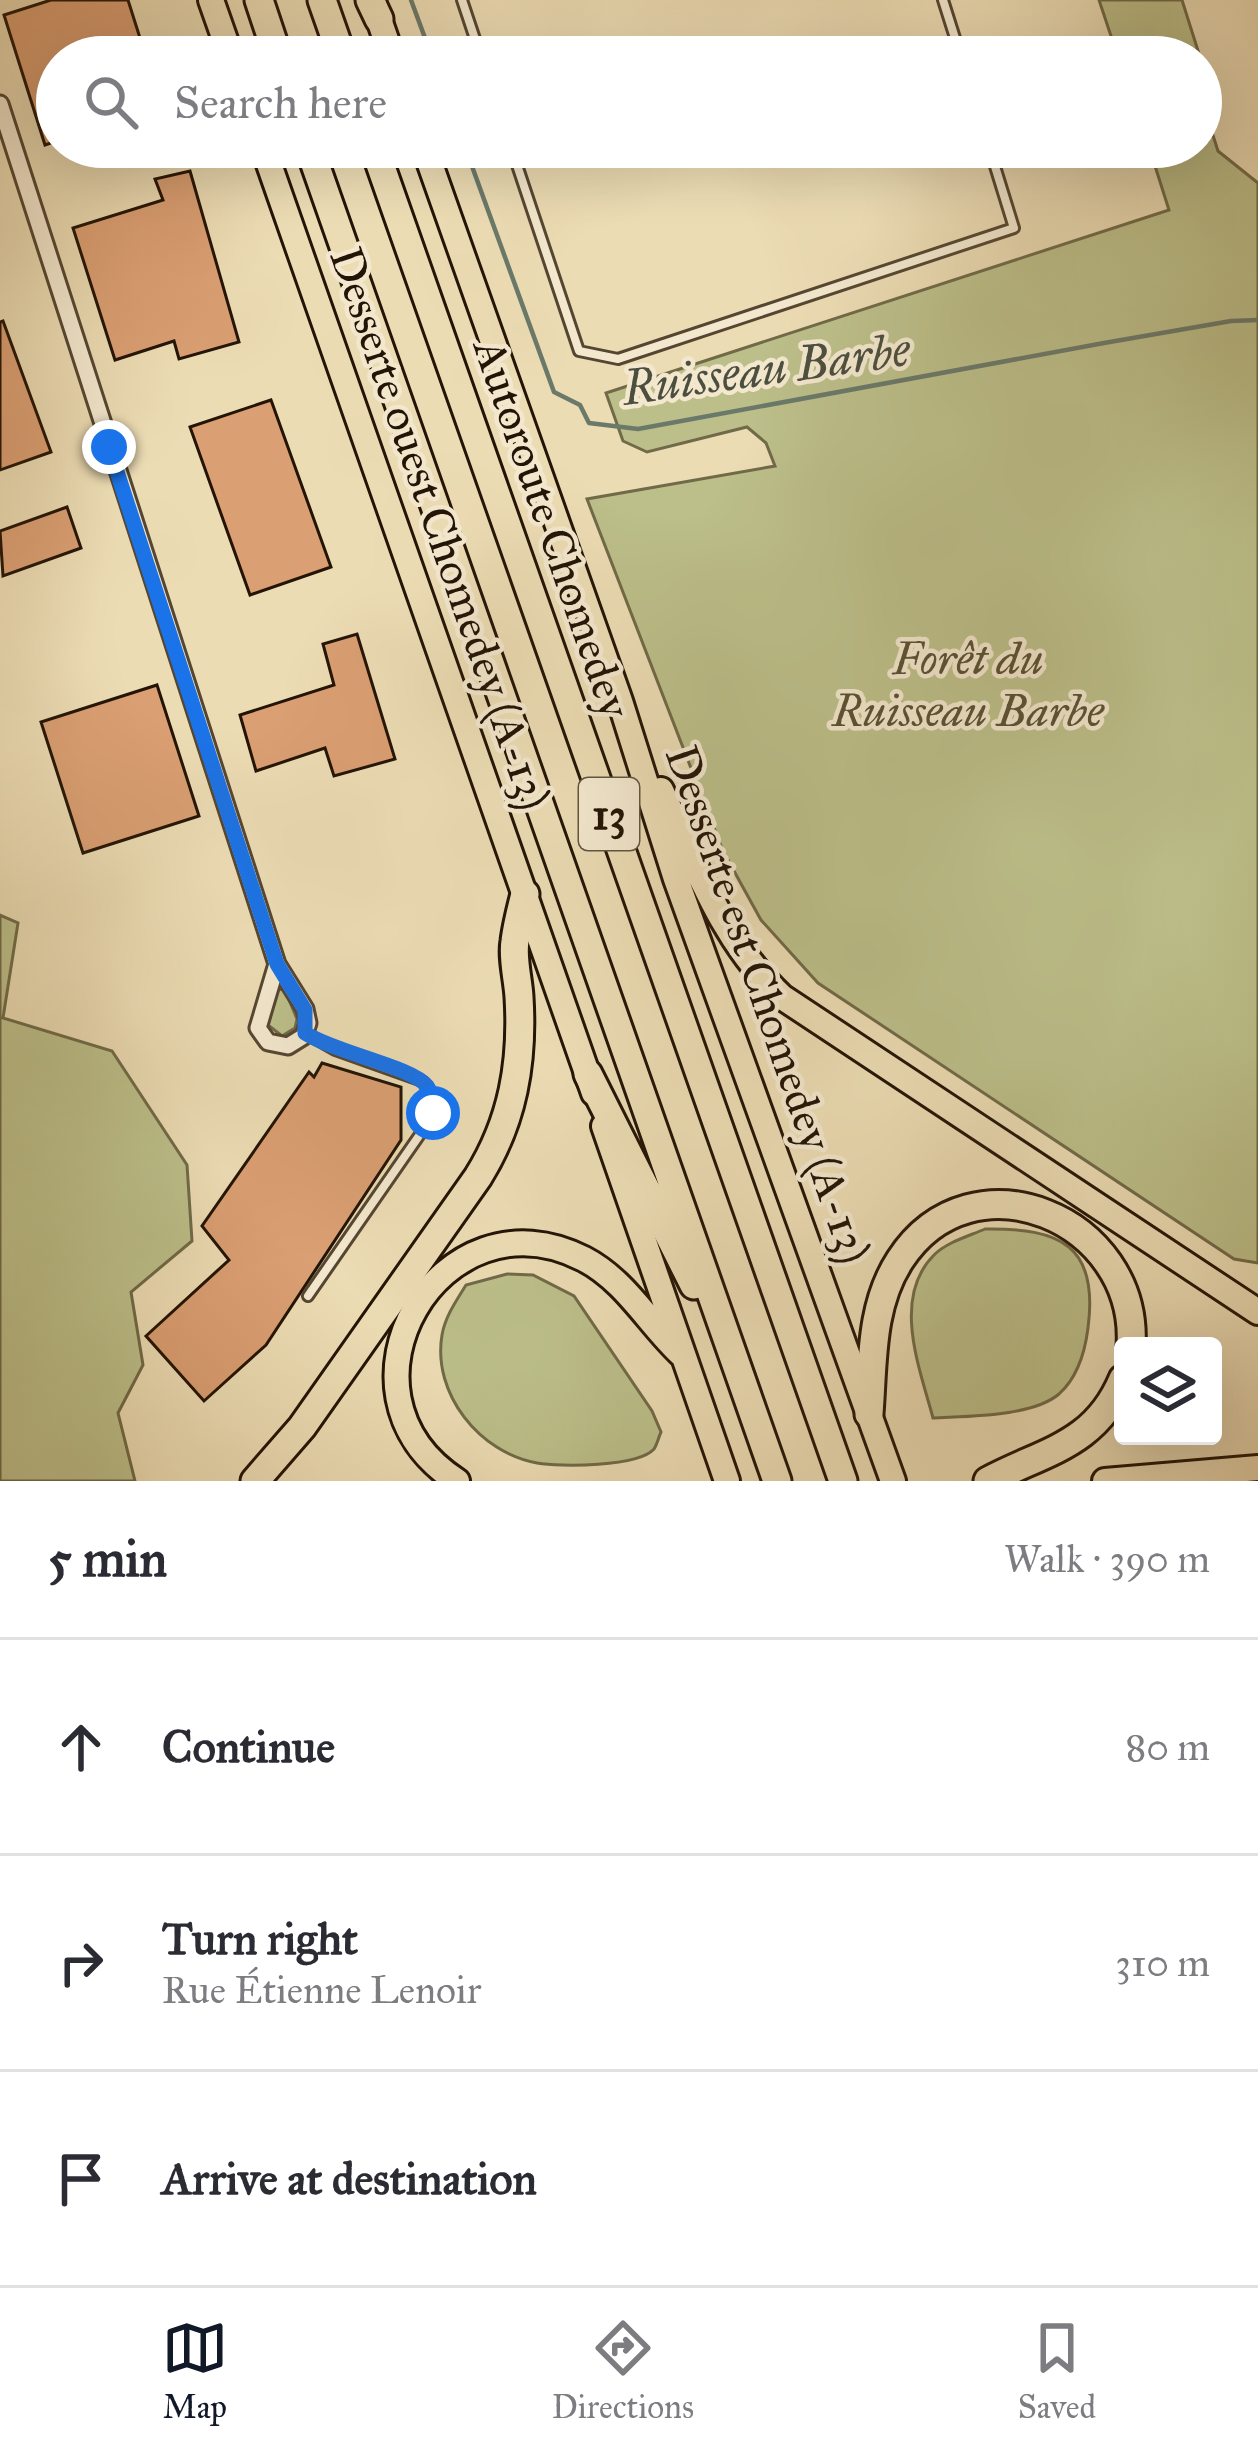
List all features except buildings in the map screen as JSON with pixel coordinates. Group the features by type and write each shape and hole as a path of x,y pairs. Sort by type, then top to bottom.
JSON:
{"highway":[{"path":"259,0 271,36"},
{"path":"322,0 335,36"},
{"name":"13","path":"316,168 777,1481"},
{"name":"Autoroute Chomedey","path":"381,168 843,1481"},
{"path":"256,1481 302,1427 498,1143 519,1065 513,946 525,894"},
{"path":"588,1073 659,1220 734,1357"},
{"path":"869,1414 875,1326 891,1276 919,1239 943,1221 970,1210 1028,1208 1082,1232 1111,1263 1124,1288 1131,1337"},
{"path":"988,1481 1070,1444 1100,1418 1114,1394"}],"main road":[{"path":"211,0 224,36"},
{"path":"374,6 385,36"},
{"name":"Desserte ouest Chomedey (A-13)","path":"270,168 727,1481"},
{"name":"Desserte est Chomedey (A-13)","path":"431,168 620,701 684,900 893,1481"},
{"path":"620,701 718,914 768,984 815,1022 1258,1312"},
{"path":"457,1481 417,1444 400,1406 396,1377 398,1347 414,1307 439,1276 461,1261 508,1246 548,1246 574,1254 616,1282 653,1328 683,1355"},
{"path":"1105,1481 1258,1468"}],"street":[{"path":"0,104 277,964 305,1010 305,1033 295,1044 280,1046 260,1034 260,1016 277,964"}],"lane":[{"path":"462,0 474,36"},
{"path":"943,0 954,36"},
{"path":"518,168 579,351 618,358 1014,228 995,168"},
{"path":"305,1033 335,1050 422,1081 433,1104 430,1120 308,1296"}],"green space":[{"path":"1099,0 1182,0 1193,36 1111,36"},
{"name":"Forêt du Ruisseau Barbe","path":"1222,154 1258,183 1258,1263 1234,1259 818,983 761,920 723,851 587,499 775,466 766,443 747,427 647,452 623,441 606,393 1169,210 1156,168 1222,168"},
{"path":"0,915 18,923 3,1018 112,1051 187,1165 192,1241 131,1292 143,1365 118,1413 135,1481 0,1481"},
{"path":"278,989 285,990 297,1019 295,1028 282,1036 268,1025"},
{"path":"985,1229 1053,1238 1080,1260 1090,1300 1083,1355 1066,1387 1047,1402 999,1414 933,1418 912,1334 914,1292 934,1255"},
{"path":"507,1274 533,1275 574,1296 652,1411 661,1432 654,1449 616,1462 537,1463 497,1447 464,1417 445,1378 443,1328 466,1285"}],"waterway":[{"name":"Ruisseau Barbe","path":"411,0 424,36"},
{"name":"Ruisseau Barbe","path":"473,168 554,392 580,405 589,423 638,429 1104,343 1258,320"}],"route":[{"path":"109,447 277,964 305,1010 305,1033 335,1050 422,1081 432,1095 433,1113"}]}
